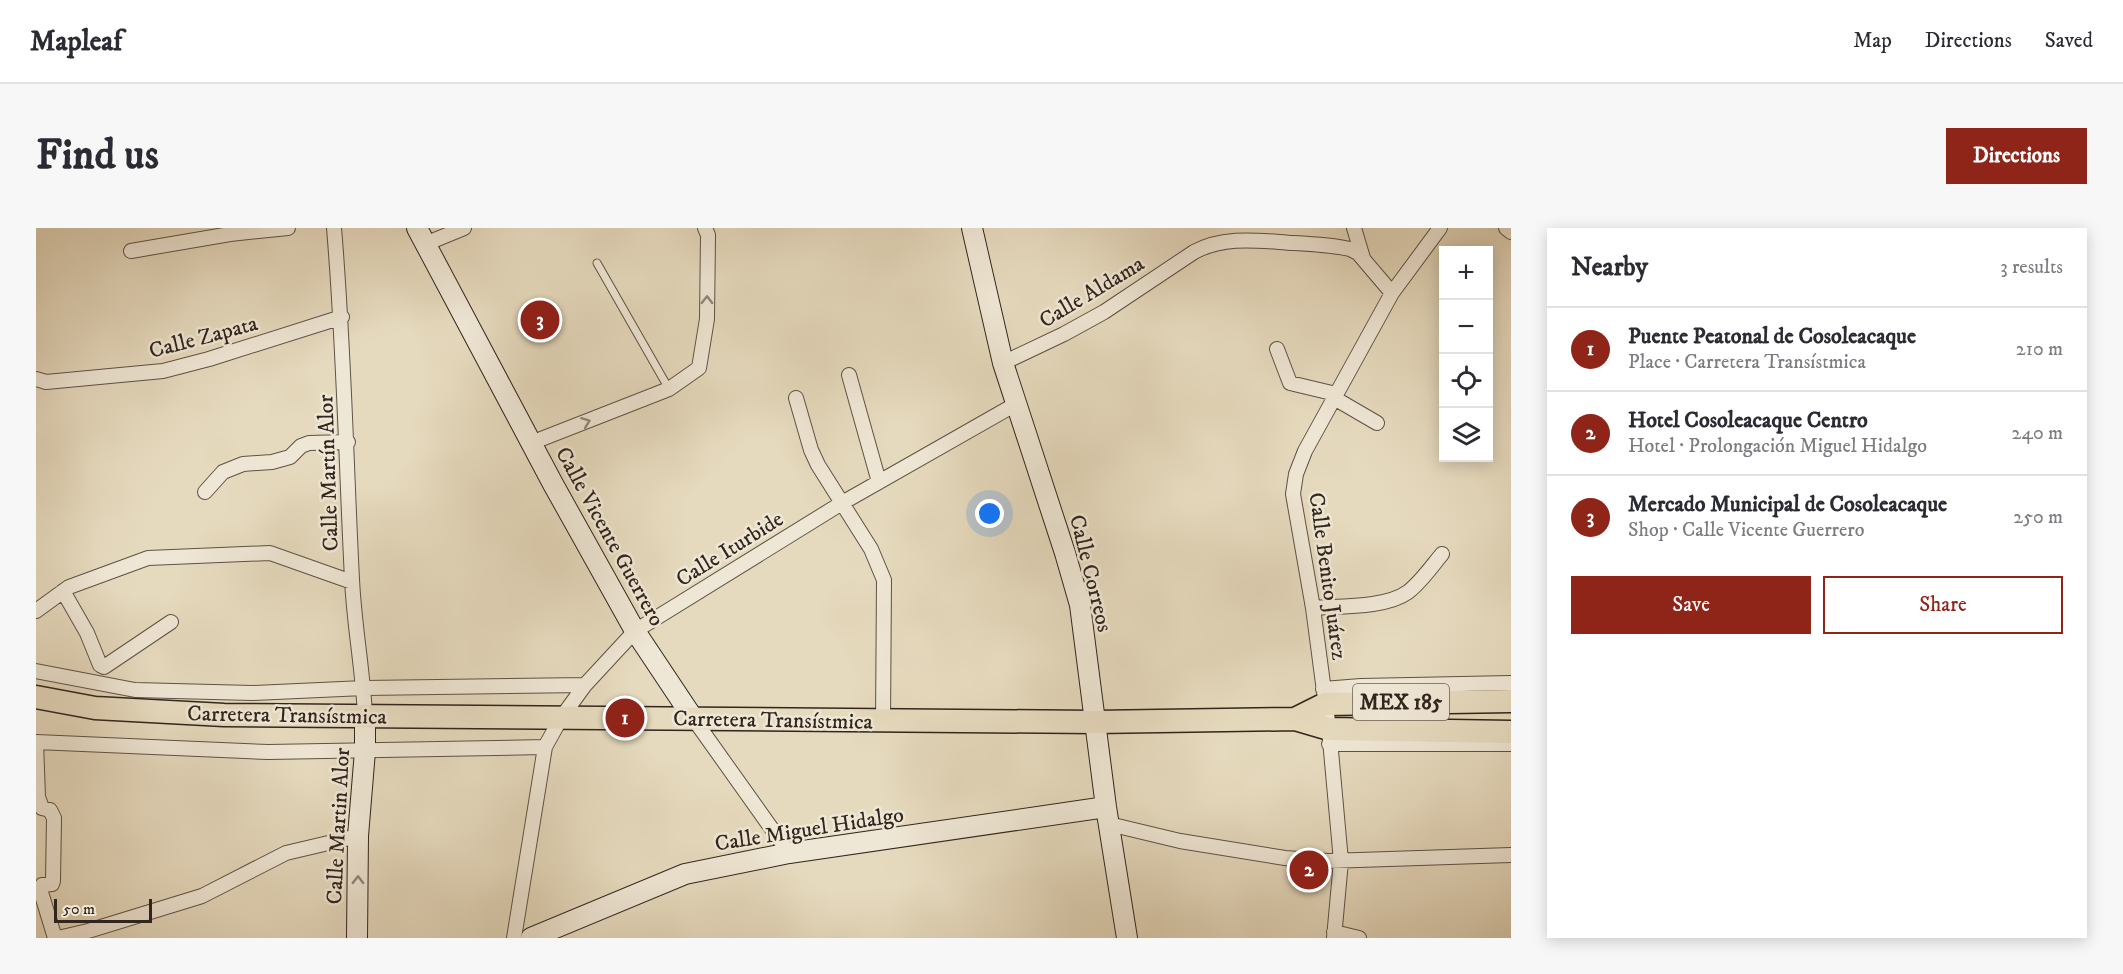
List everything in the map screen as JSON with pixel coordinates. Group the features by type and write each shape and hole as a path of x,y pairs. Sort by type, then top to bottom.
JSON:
{"main road":[{"name":"Calle Correos","path":"972,228 1003,363 1080,605 1127,938"},
{"name":"Calle Vicente Guerrero","path":"421,236 635,631 693,717"},
{"name":"Carretera Transístmica","path":"1295,719 1324,696 1511,701"},
{"name":"Carretera Transístmica","path":"36,698 95,708 224,716 693,717 1095,722 1295,719 1329,737 1511,732"},
{"name":"Calle Martin Alor","path":"357,938 358,836 365,751 365,716"},
{"name":"Calle Miguel Hidalgo","path":"531,938 685,874 789,853 1108,816"}],"street":[{"path":"130,251 230,234 288,228"},
{"name":"Calle Martín Alor","path":"334,228 342,317 352,582 365,716"},
{"path":"421,236 464,228"},
{"path":"531,442 669,389 699,368 707,319 708,235 705,228"},
{"path":"1354,228 1363,258"},
{"name":"Calle Benito Juárez","path":"1334,935 1341,861 1313,608 1293,494 1296,474 1305,451 1335,396 1392,293 1440,228"},
{"path":"1506,228 1511,232"},
{"name":"Calle Aldama","path":"1003,363 1104,312 1207,245 1250,240 1338,246 1350,249 1363,258 1392,293"},
{"name":"Calle Zapata","path":"36,379 46,382 163,371 342,317"},
{"path":"1277,349 1290,383 1335,396 1377,423"},
{"path":"849,375 879,482"},
{"path":"796,398 811,450 818,465 871,549 884,580 883,721"},
{"name":"Calle Iturbide","path":"514,938 545,747 561,718 585,685 635,631 843,503 1016,404"},
{"path":"205,492 223,472 243,464 272,462 290,457 309,443 348,442"},
{"path":"36,611 69,587 148,558 270,554 352,582"},
{"path":"1313,608 1380,602 1400,597 1410,591 1442,554"},
{"path":"63,591 87,633 100,665 104,667 171,622"},
{"path":"36,671 135,690 252,693 364,688 585,685"},
{"path":"1324,696 1361,686 1511,683"},
{"name":"Calle Vicente Guerrero","path":"693,717 789,853"},
{"path":"1329,737 1511,744"},
{"path":"358,836 286,853 202,896 89,934 57,938 40,889 42,885 52,884 53,881 54,818 50,810 42,808 38,797 36,742 268,752 545,747"},
{"path":"1108,816 1180,841 1285,858 1341,861 1511,855"},
{"path":"1334,935 1359,938"}],"lane":[{"path":"597,263 669,389"}],"place":[{"name":"Mercado Municipal de Cosoleacaque","path":"540,320"},
{"name":"Puente Peatonal de Cosoleacaque","path":"625,718"},
{"name":"Hotel Cosoleacaque Centro","path":"1309,870"}]}
